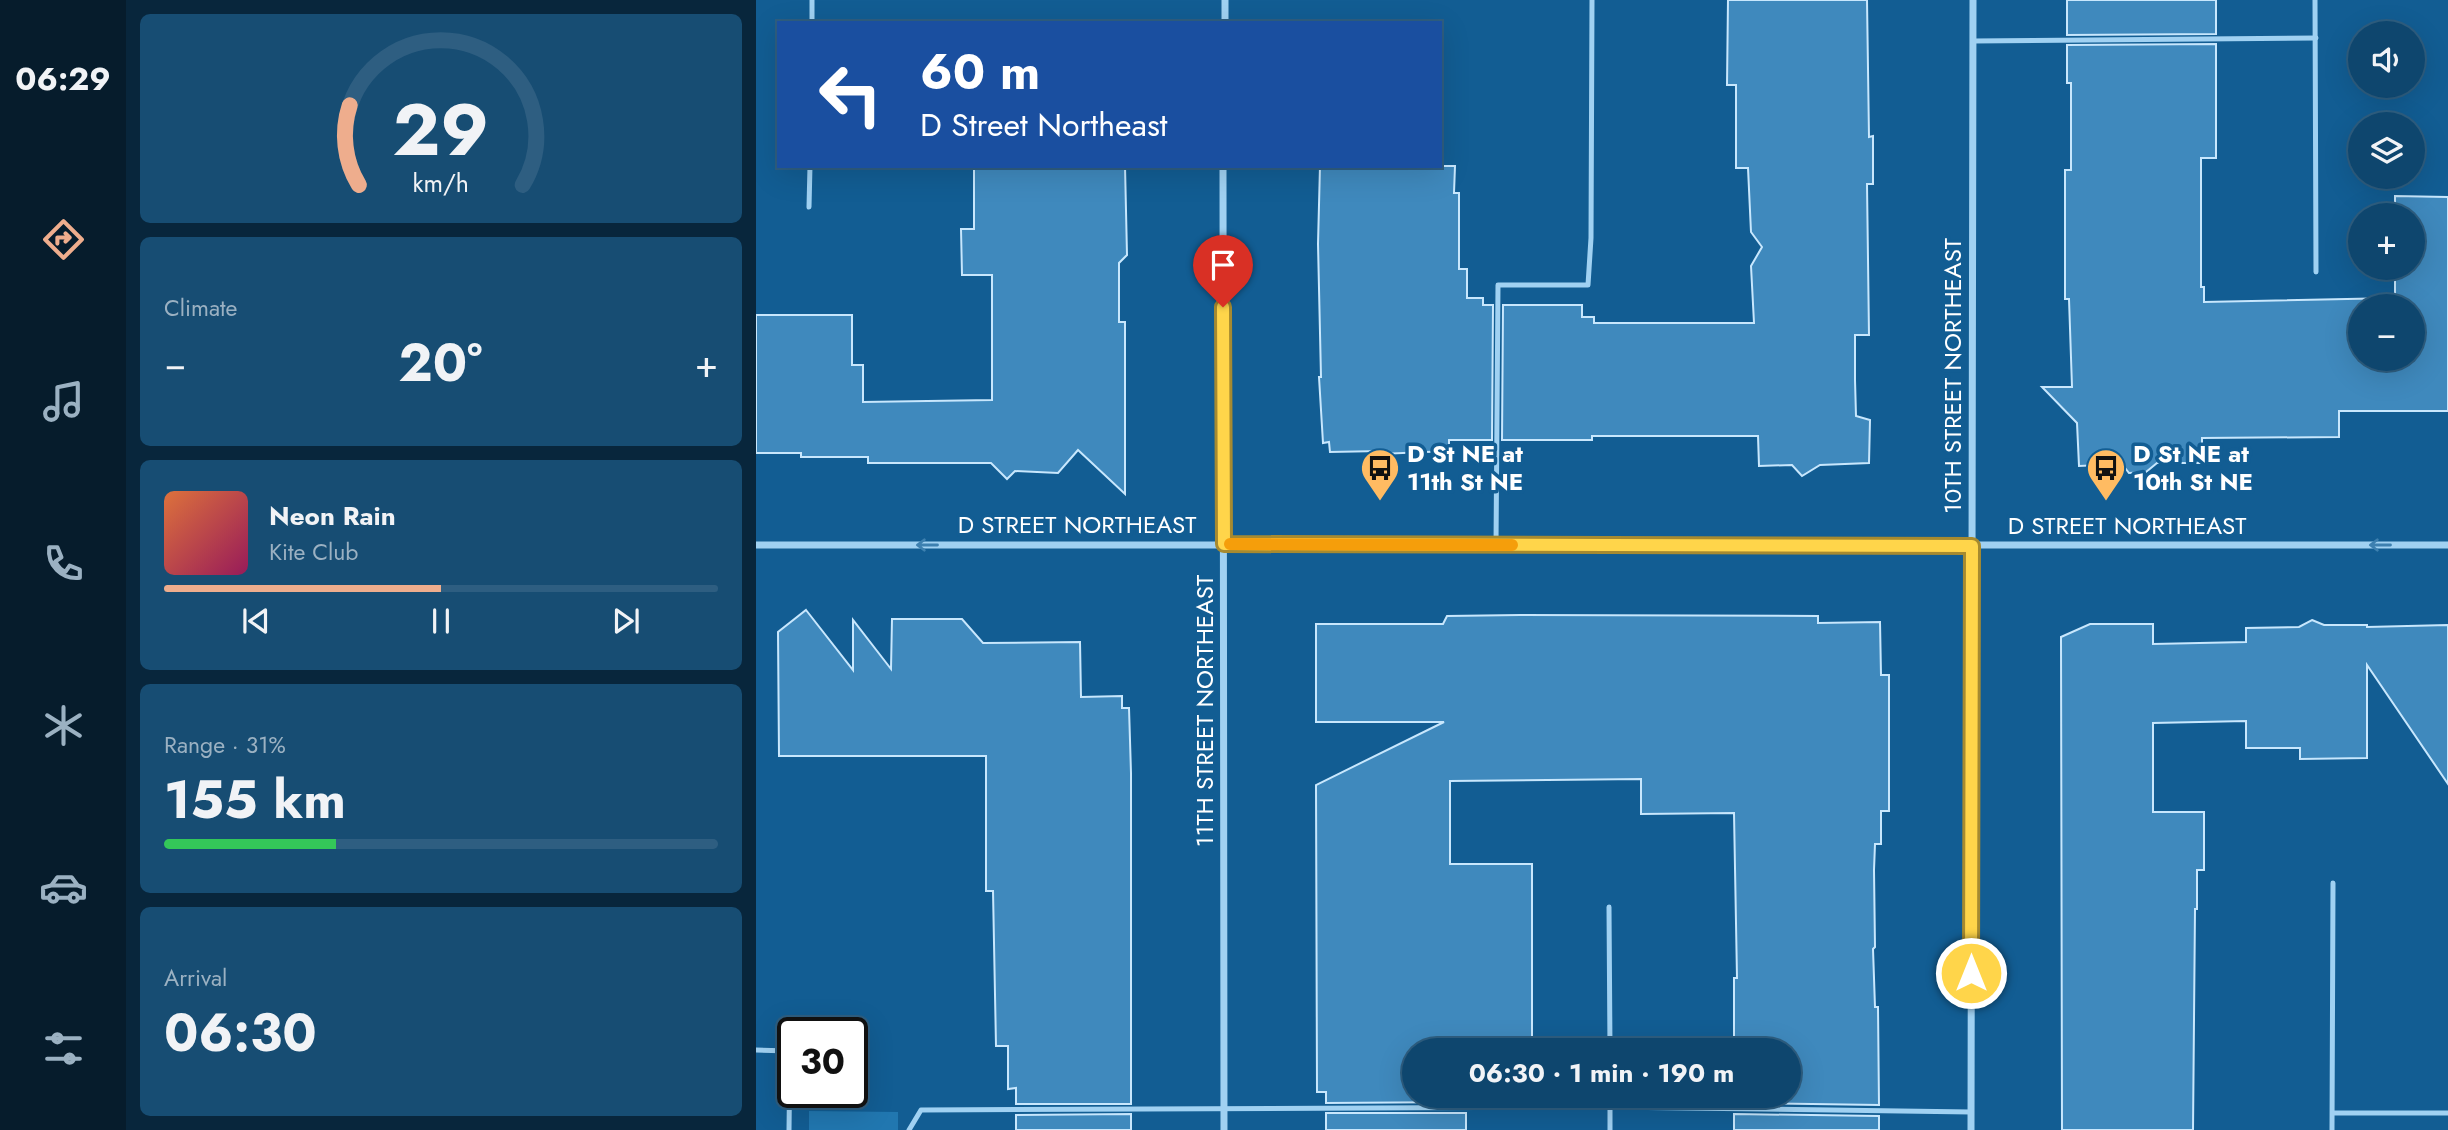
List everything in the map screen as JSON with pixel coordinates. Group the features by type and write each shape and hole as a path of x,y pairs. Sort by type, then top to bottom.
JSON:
{"street":[{"path":"1225,0 1225,21"},
{"name":"10TH STREET NORTHEAST","path":"1971,1130 1973,0"},
{"name":"11TH STREET NORTHEAST","path":"1223,168 1224,1130"},
{"name":"D STREET NORTHEAST","path":"756,545 2448,545"}],"lane":[{"path":"812,0 812,21"},
{"path":"1496,545 1498,285 1588,285 1591,239 1592,0"},
{"path":"2315,0 2316,272"},
{"path":"1973,41 2316,38"},
{"path":"809,207 810,168"},
{"path":"2332,1130 2333,883"},
{"path":"1609,907 1610,1038"},
{"path":"756,1050 790,1051 789,1130"},
{"path":"909,1130 921,1110 1417,1108"},
{"path":"1610,1108 1611,1130"},
{"path":"1682,1108 1971,1112"},
{"path":"2333,1114 2448,1113"}],"shaded area":[{"path":"809,1111 898,1112 898,1130 809,1130"}],"building":[{"path":"1728,0 1867,0 1869,137 1873,136 1873,184 1867,184 1869,335 1855,335 1855,380 1856,416 1870,420 1869,463 1820,465 1802,476 1792,465 1759,466 1758,436 1592,436 1592,440 1502,440 1503,305 1582,305 1582,317 1594,317 1594,323 1754,323 1751,266 1762,247 1751,232 1748,168 1736,168 1736,85 1727,85"},
{"path":"2067,0 2216,0 2216,34 2067,35"},
{"path":"2216,44 2216,158 2201,158 2201,287 2204,287 2204,302 2348,299 2348,371 2425,371 2425,294 2395,294 2395,280 2425,280 2425,203 2395,203 2395,196 2448,197 2448,411 2339,411 2339,437 2202,438 2202,463 2157,463 2146,472 2129,473 2122,464 2079,466 2077,423 2042,387 2072,387 2069,299 2065,299 2065,170 2071,170 2071,83 2067,83 2067,45"},
{"path":"1455,166 1454,193 1459,193 1459,269 1467,269 1467,298 1483,298 1483,305 1493,305 1492,440 1449,440 1449,451 1380,454 1380,451 1330,452 1329,442 1323,443 1319,377 1320,168"},
{"path":"974,168 1125,168 1127,255 1119,263 1119,322 1125,322 1125,494 1078,450 1058,473 1015,471 1007,479 991,463 868,463 868,457 801,457 801,453 756,453 756,315 852,315 852,365 863,365 863,402 992,400 992,275 962,275 961,229 974,229"},
{"path":"806,610 853,670 853,620 891,669 892,619 962,619 983,643 1080,642 1081,697 1122,696 1122,708 1129,708 1131,773 1131,1104 1016,1104 1016,1088 1008,1089 1008,1046 996,1046 993,891 986,891 986,756 779,756 778,632"},
{"path":"1447,616 1818,616 1818,623 1880,622 1881,675 1889,675 1889,811 1881,811 1881,844 1875,844 1874,870 1873,949 1875,1007 1878,1007 1879,1105 1801,1104 1801,1038 1734,1038 1734,978 1737,978 1734,813 1641,814 1641,779 1450,781 1450,864 1532,864 1532,1038 1402,1038 1402,1102 1326,1103 1326,1092 1317,1092 1316,785 1444,722 1316,722 1316,624 1443,624"},
{"path":"2312,620 2324,625 2367,627 2448,625 2448,784 2367,665 2367,758 2300,759 2300,748 2246,748 2246,721 2153,723 2153,812 2204,812 2204,870 2197,870 2195,909 2193,1130 2062,1130 2061,637 2090,624 2153,624 2153,644 2246,642 2246,628 2299,627"},
{"path":"1326,1113 1466,1113 1466,1130 1326,1130"},
{"path":"1131,1114 1131,1130 1016,1130 1016,1115"},
{"path":"1734,1114 1879,1116 1879,1130 1734,1130"}],"slow traffic":[{"path":"1230,544 1512,545"}],"place":[{"name":"D St NE at 11th St NE","path":"1380,502"},
{"name":"D St NE at 10th St NE","path":"2106,502"}],"route":[{"path":"1223,307 1224,544 1972,546 1971,973"}]}
